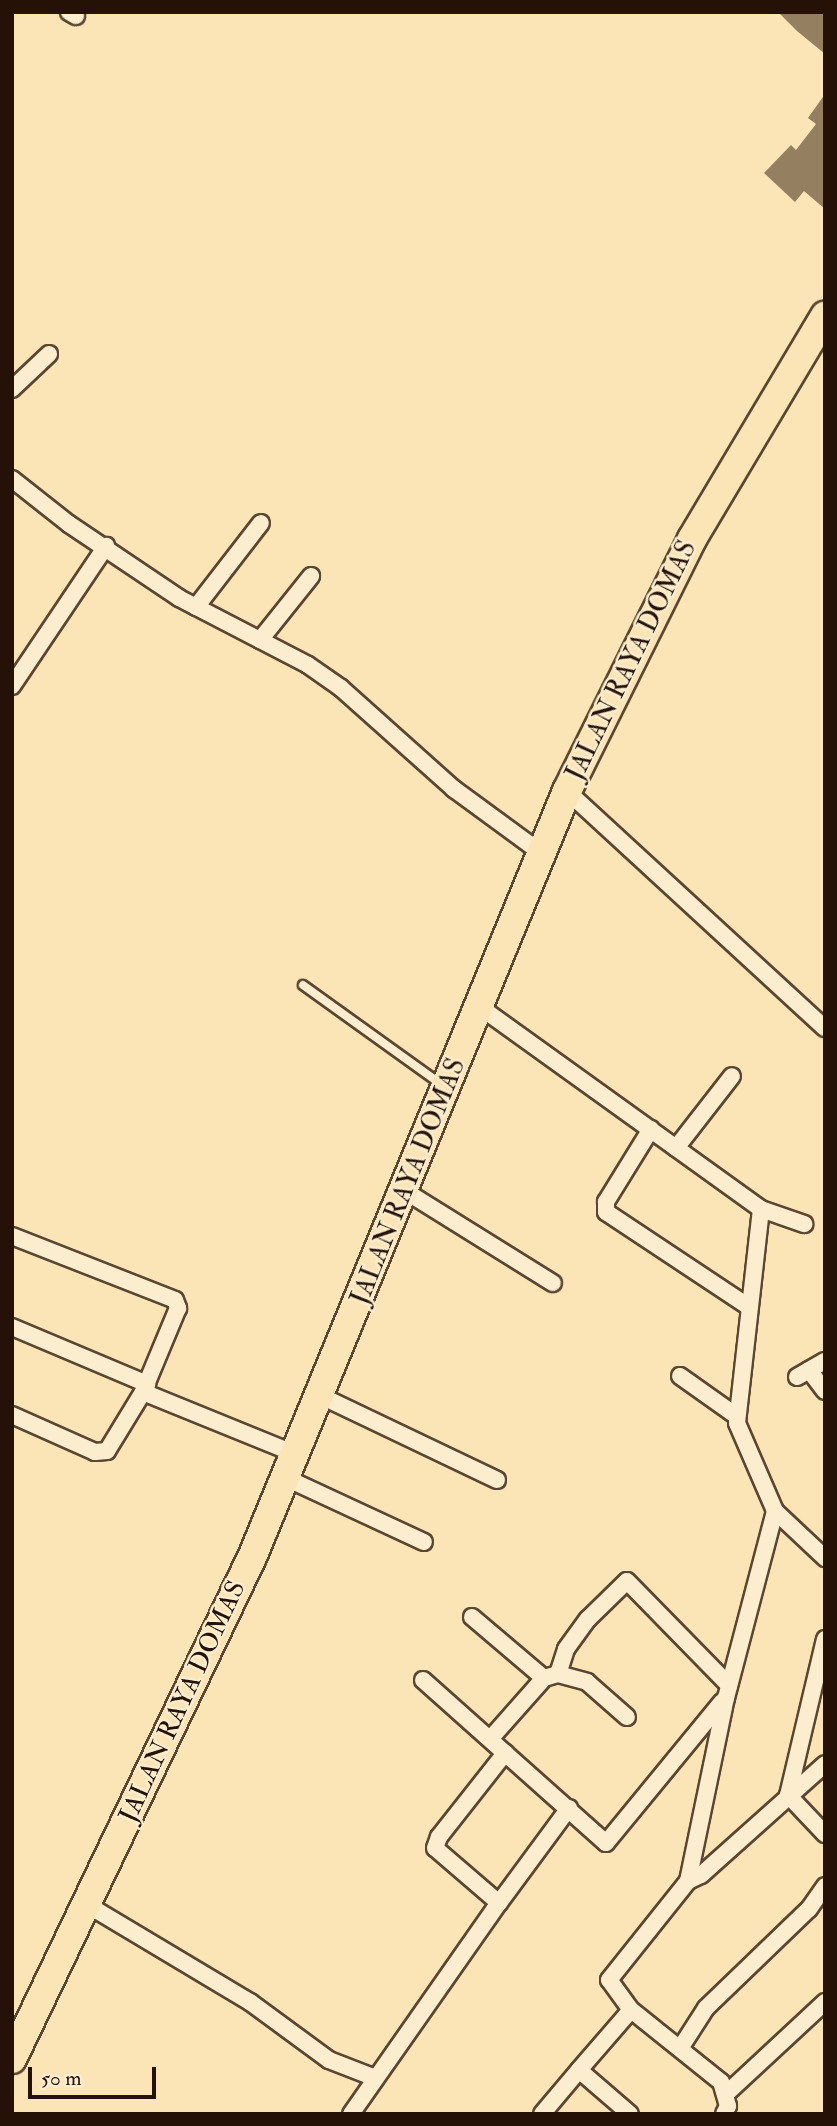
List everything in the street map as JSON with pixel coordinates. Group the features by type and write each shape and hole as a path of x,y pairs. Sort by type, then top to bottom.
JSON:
{"highway":[{"name":"JALAN RAYA DOMAS","path":"12,2059 207,1657 291,1466 567,791 692,539 825,316"}],"street":[{"path":"12,389 48,354"},
{"path":"12,478 69,524 196,607 260,640 341,688 454,789 540,852"},
{"path":"196,607 261,523"},
{"path":"12,686 106,546"},
{"path":"260,640 311,576"},
{"path":"567,791 825,1028"},
{"path":"480,1007 761,1209 804,1224"},
{"path":"676,1149 732,1076"},
{"path":"651,1129 606,1202 606,1212 749,1307"},
{"path":"405,1191 553,1283"},
{"path":"761,1209 735,1415 775,1511 825,1558"},
{"path":"12,1236 175,1300 178,1308 145,1388 107,1451 95,1452 12,1415"},
{"path":"12,1327 145,1388 291,1466 424,1542"},
{"path":"825,1361 803,1374 825,1391"},
{"path":"680,1376 735,1415"},
{"path":"321,1396 497,1480"},
{"path":"688,1881 727,1692 775,1511"},
{"path":"491,1738 551,1676 566,1648 588,1619 627,1581 727,1692"},
{"path":"472,1617 551,1676 587,1682 627,1717"},
{"path":"788,1795 825,1639"},
{"path":"423,1680 606,1843 727,1692"},
{"path":"499,1903 435,1848 439,1837 505,1753"},
{"path":"724,2114 728,2106 721,2082 681,2047 631,2010 609,1980 688,1881 701,1875 825,1764"},
{"path":"788,1795 825,1834"},
{"path":"351,2114 373,2077 569,1808"},
{"path":"681,2047 706,2008 809,1909 825,1886"},
{"path":"86,1904 250,2002 329,2060 373,2077"},
{"path":"726,2094 825,2002"},
{"path":"542,2114 631,2010"},
{"path":"579,2070 625,2112"}],"lane":[{"path":"303,985 447,1088"}],"building":[{"path":"778,12 825,12 825,54 797,31"},
{"path":"825,94 825,209 804,191 795,202 764,173 791,145 796,150 816,124 808,118"}]}
